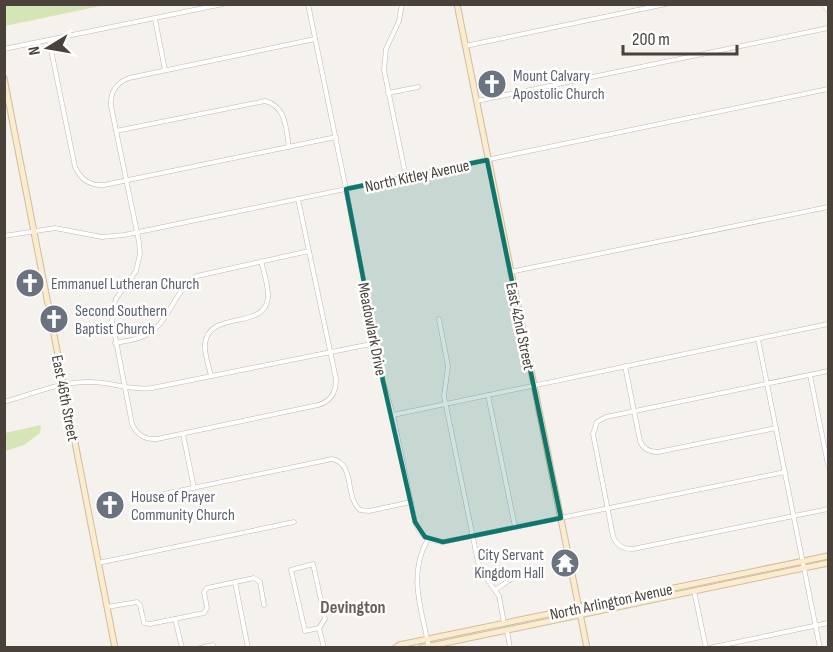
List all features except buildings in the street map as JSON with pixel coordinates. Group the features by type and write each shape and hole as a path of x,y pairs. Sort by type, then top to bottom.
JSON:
{"main road":[{"name":"East 42nd Street","path":"457,4 587,648"},
{"name":"East 46th Street","path":"4,78 115,648"},
{"name":"North Arlington Avenue","path":"395,648 428,644 828,556"},
{"name":"North Arlington Avenue","path":"580,611 694,591 828,563"},
{"name":"North Arlington Avenue","path":"421,648 428,644"}],"street":[{"path":"4,49 223,4"},
{"name":"Meadowlark Drive","path":"308,4 383,381 393,415 417,527 428,539"},
{"path":"402,4 399,21 388,43 384,70 406,177"},
{"path":"465,46 666,4"},
{"path":"824,4 828,10"},
{"path":"155,19 165,70"},
{"path":"476,101 828,28"},
{"path":"298,199 336,386 332,396 325,403 183,434 154,439 143,437 132,424 111,322 112,309 118,295 130,282 140,254 111,103 114,89 127,78 315,39"},
{"path":"49,40 75,167 86,181 99,185 336,137"},
{"path":"388,93 418,87"},
{"name":"North Kitley Avenue","path":"4,236 33,230 65,229 106,237 137,233 828,89"},
{"path":"116,131 244,104 266,102 275,105 282,114 289,147"},
{"path":"510,272 828,207"},
{"path":"115,343 139,338 150,332 158,325 182,289 197,276 309,251"},
{"path":"211,376 205,345 211,330 223,323 257,315 266,304 268,294 261,261"},
{"path":"439,319 448,366 444,390 446,404 473,536 481,571 500,598 510,648"},
{"path":"393,415 828,324"},
{"path":"758,339 820,648"},
{"path":"4,402 63,385 89,381 148,389 376,343"},
{"path":"625,366 643,446 650,451 658,452 776,428"},
{"path":"828,371 602,418 594,428 593,434 615,541 624,548 632,549 828,509"},
{"path":"810,375 828,465"},
{"path":"488,395 515,527"},
{"path":"183,434 194,488"},
{"path":"147,494 154,496 330,459 340,462 346,471 352,500 358,508 369,511 411,502"},
{"path":"428,644 416,572 428,539 442,542 785,472"},
{"path":"98,563 294,522"},
{"path":"319,628 306,631 303,629 291,568 313,564 315,566 326,617 319,628 324,648"},
{"path":"495,590 520,573"},
{"path":"107,608 135,602 140,605 143,620 147,624 175,619 205,612 207,608 205,589 209,587 257,579 264,604"},
{"path":"235,582 248,648"},
{"path":"694,591 708,648 828,623"},
{"path":"175,619 182,648"},
{"path":"200,648 213,645 214,648"}],"highlighted area":[{"path":"487,160 561,518 443,542 425,537 415,522 383,381 346,189"}],"green space":[{"path":"5,4 105,4 105,5 5,26"},
{"path":"41,425 40,433 24,445 5,451 5,433"}],"place":[{"name":"Mount Calvary Apostolic Church","path":"492,84"},
{"name":"Emmanuel Lutheran Church","path":"30,283"},
{"name":"Second Southern Baptist Church","path":"54,319"},
{"name":"House of Prayer Community Church","path":"110,505"},
{"name":"City Servant Kingdom Hall","path":"565,563"}],"district":[{"name":"Devington","path":"353,607"}]}
